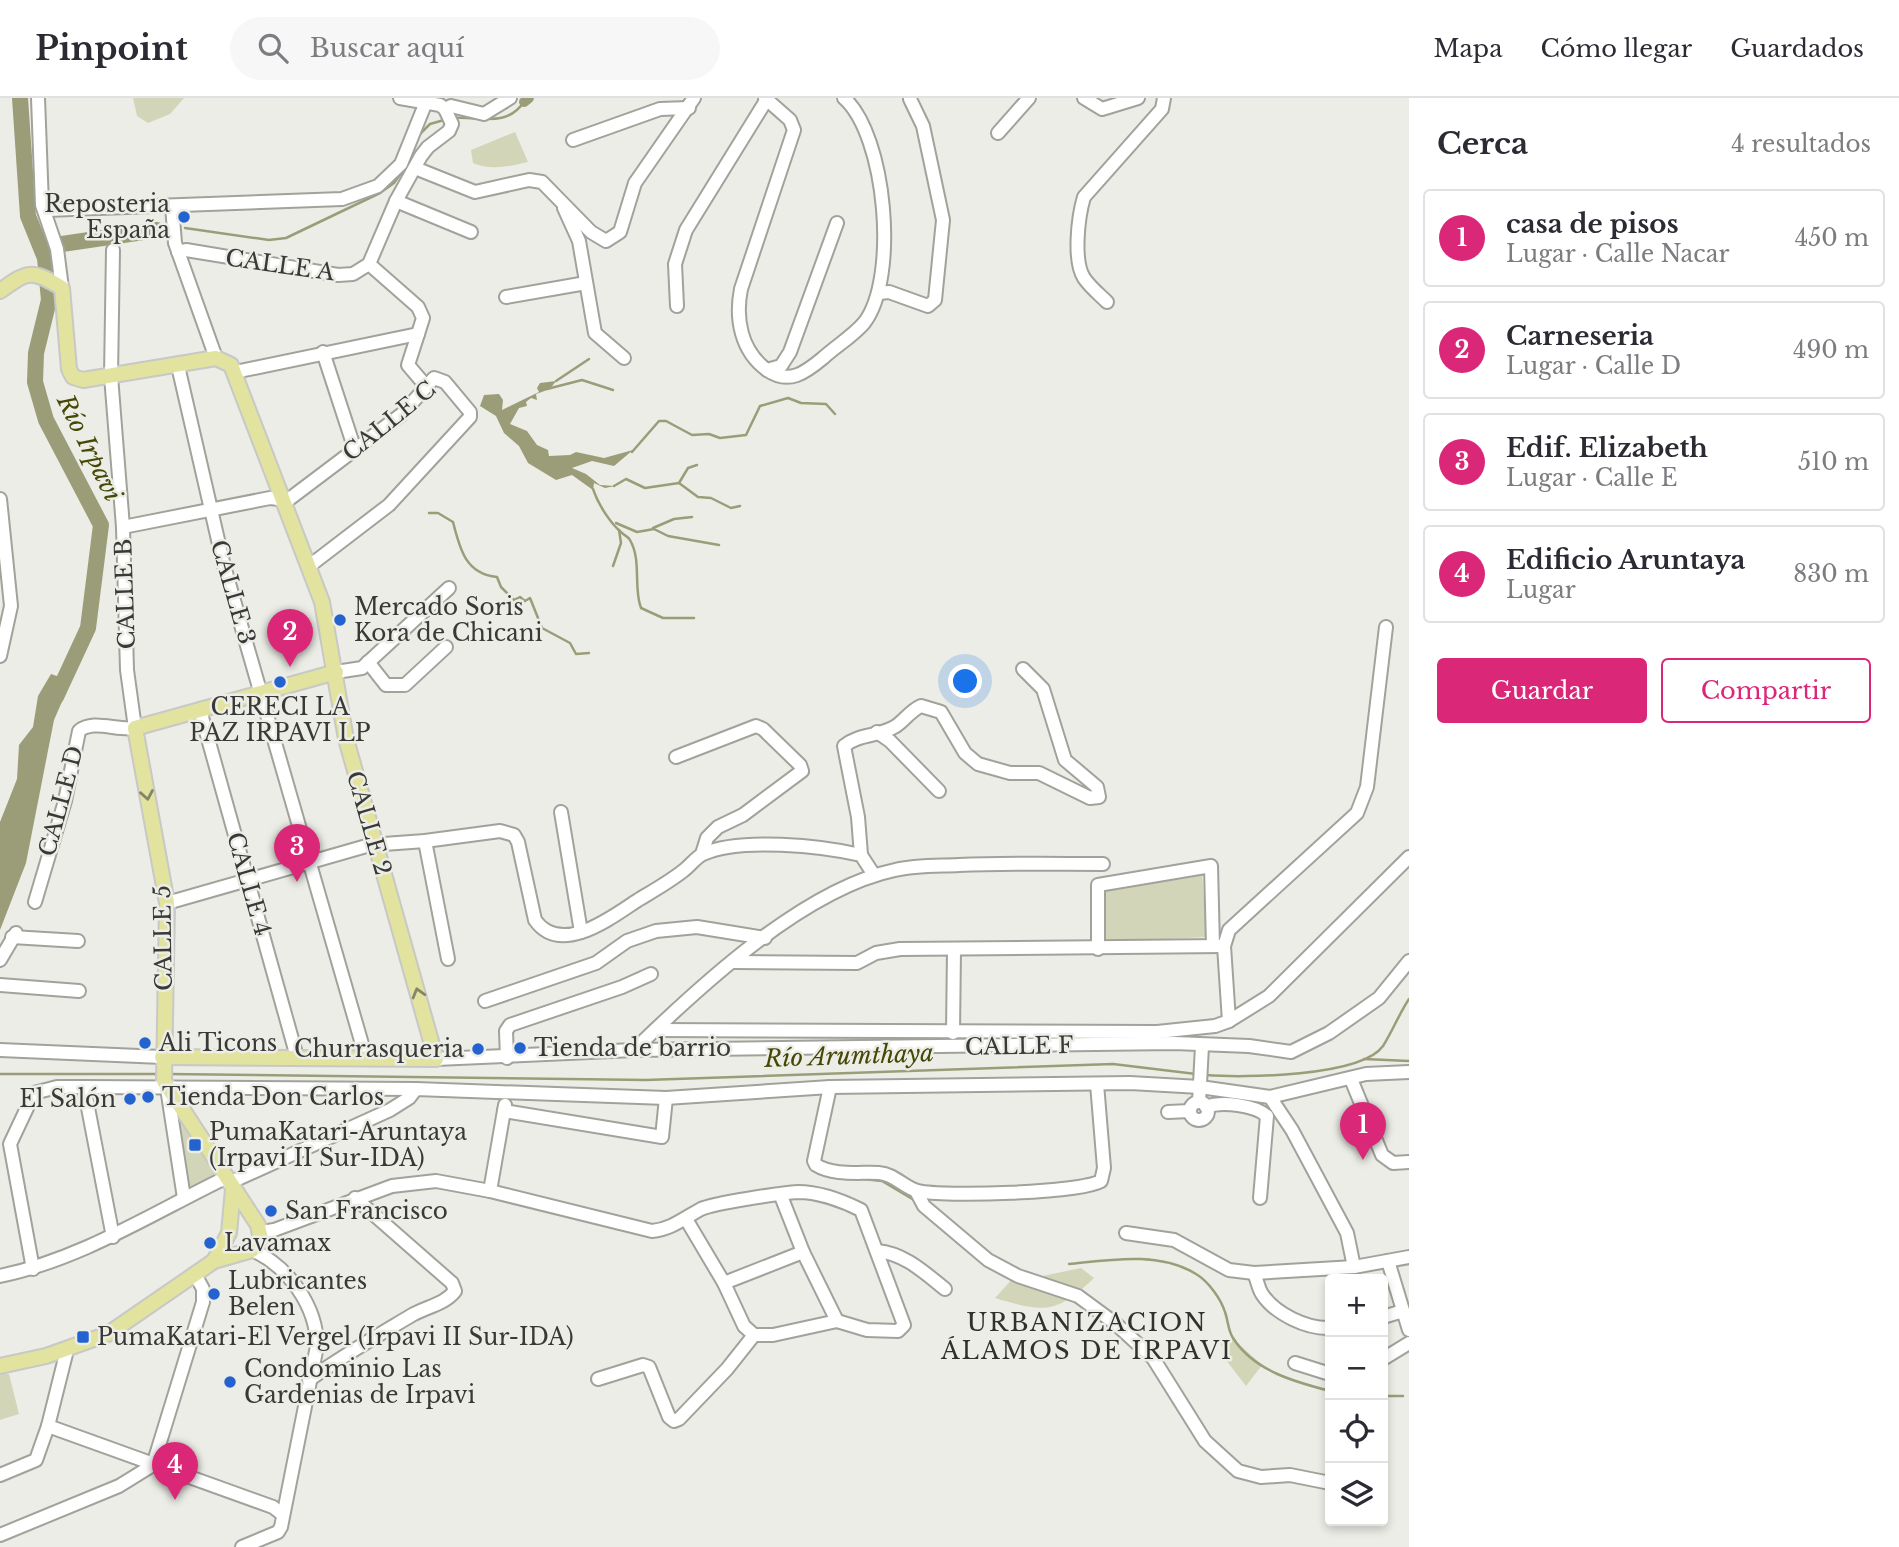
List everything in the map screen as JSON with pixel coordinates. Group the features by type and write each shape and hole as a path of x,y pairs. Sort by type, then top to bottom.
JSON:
{"main road":[{"path":"0,291 20,275 31,273 59,286 69,369 73,377 82,380 216,358 231,365 235,372"},
{"name":"CALLE 2","path":"235,372 281,502 326,616 346,739 436,1059"},
{"name":"CALLE D","path":"135,728 335,672"},
{"name":"CALLE 5","path":"135,728 167,903 164,1073"},
{"path":"0,1367 23,1364 67,1350 124,1325 214,1261 248,1250 261,1240 261,1232 164,1073 297,1057 436,1059"},
{"path":"229,1183 230,1230 235,1247 248,1250"},
{"path":"214,1261 230,1230 240,1220 252,1220"}],"street":[{"path":"38,98 42,205 61,266 59,286"},
{"path":"400,98 426,102 449,116 452,106 484,114 510,98"},
{"path":"677,306 675,264 686,230 766,99 790,120 794,130 741,289 737,315 749,352 767,370 780,377 800,375 864,322 879,293 885,237 884,203 862,124 844,98"},
{"path":"998,133 1029,98"},
{"path":"1084,98 1102,109 1138,98"},
{"path":"1107,302 1084,278 1078,262 1080,211 1084,197 1162,108 1164,98"},
{"path":"879,293 889,292 928,306 935,300 943,220 923,126 910,99"},
{"path":"46,211 342,199 378,186 401,164 426,102"},
{"path":"573,140 660,108 692,103"},
{"path":"415,168 475,192 529,180 542,182 597,238 613,239 624,223 635,183 692,103"},
{"name":"CALLE A","path":"178,252 186,250 338,275 353,274 369,264 396,201 428,146 446,134 449,116"},
{"path":"396,201 471,232"},
{"path":"564,204 567,219 579,241 595,333 624,358"},
{"path":"172,206 178,252 216,358"},
{"path":"767,370 781,366 786,359 837,223"},
{"name":"CALLE B","path":"113,250 111,376 123,527 127,670 135,728"},
{"path":"369,264 418,307 423,318 408,365 425,385"},
{"path":"506,297 586,283"},
{"path":"235,372 418,334"},
{"path":"323,352 355,450"},
{"name":"CALLE 3","path":"178,366 210,510 366,1058"},
{"name":"CALLE C","path":"281,502 288,500 402,414 434,378 445,382 470,412 470,418 389,505 308,567"},
{"path":"0,499 11,606 0,656"},
{"path":"123,527 271,499 281,502"},
{"name":"CALLE D","path":"335,672 362,668 449,589"},
{"path":"1218,946 1235,923 1357,813 1367,787 1386,627"},
{"path":"368,662 386,685 405,685 446,647"},
{"path":"874,876 861,855 858,817 844,746 854,738 895,726 910,711 921,706 941,712 965,753 978,764 1010,773 1039,773 1090,798 1099,797 1097,787 1065,760 1043,689 1024,669"},
{"name":"CALLE 4","path":"200,710 297,1057"},
{"name":"CALLE D","path":"35,902 65,801 79,731 92,725 135,728"},
{"path":"676,757 756,726 763,729 800,765 802,771 743,815 718,827 707,838 702,854"},
{"path":"877,733 890,741 939,791"},
{"path":"561,812 580,932"},
{"path":"167,903 376,845 500,831 514,835 518,842 530,905 541,928 565,935 580,932 604,921 681,872 702,854 739,844 839,850 861,855"},
{"path":"425,841 448,959"},
{"path":"654,1030 953,1033 1157,1032 1199,1029 1230,1021 1269,996 1409,857"},
{"path":"634,1050 654,1030 765,938 823,897 874,876 897,869 937,866 1103,864"},
{"path":"1098,948 1098,885 1210,866 1218,946 1230,1021"},
{"path":"485,1001 596,962 627,941 656,931 696,927 765,938"},
{"path":"0,960 14,935 78,942"},
{"path":"734,962 857,963 876,953 900,949 1218,946"},
{"path":"953,1033 954,950"},
{"name":"CALLE F","path":"436,1059 507,1058 634,1050 1174,1043 1202,1052 1236,1046 1291,1052 1314,1041 1378,998 1409,961"},
{"path":"507,1058 506,1031 510,1025 622,987 651,974"},
{"path":"0,985 79,991"},
{"path":"0,1049 164,1073 506,1094 666,1098 830,1087 1097,1084 1200,1086 1270,1097 1381,1072 1409,1072"},
{"path":"1198,1107 1202,1052"},
{"path":"33,1269 10,1144 34,1093 57,1087 83,1087 164,1073"},
{"path":"164,1073 184,1198"},
{"path":"1351,1079 1382,1155 1393,1163 1409,1162"},
{"path":"916,1191 1003,1192 1097,1184 1103,1177 1104,1168 1097,1084"},
{"path":"83,1087 113,1237"},
{"path":"830,1087 814,1161 816,1166 843,1172 890,1175 916,1191 924,1206 988,1260 1018,1276 1078,1296 1116,1324 1153,1358 1205,1441 1238,1471 1261,1477 1290,1475 1325,1482"},
{"path":"0,1276 33,1269 113,1237 184,1198 229,1183 390,1110 410,1098 416,1089"},
{"path":"490,1191 506,1094"},
{"path":"1270,1097 1292,1130 1347,1233 1354,1267"},
{"path":"504,1111 662,1137 666,1098"},
{"path":"1168,1112 1214,1104 1261,1110 1267,1116 1261,1198"},
{"path":"261,1232 274,1230 355,1198 417,1181 490,1191 652,1231 675,1226 702,1208 720,1203 799,1192 844,1201 861,1210 904,1325 898,1331 867,1330 837,1321 773,1335 754,1335 744,1326 724,1283 686,1219"},
{"path":"782,1196 803,1252 837,1321"},
{"path":"309,1380 342,1356 428,1307 445,1301 455,1291 452,1283 355,1198"},
{"path":"1126,1233 1174,1240 1229,1270 1254,1273 1354,1267 1409,1257"},
{"path":"242,1547 278,1532 283,1522 282,1514 317,1346 317,1328 298,1288 269,1257 248,1250"},
{"path":"877,1251 894,1254 912,1264 945,1289"},
{"path":"724,1283 803,1252"},
{"path":"1388,1261 1409,1330"},
{"path":"1254,1273 1261,1293 1277,1307 1306,1324 1325,1327"},
{"path":"0,1535 119,1486 153,1465 203,1302 203,1289 196,1276"},
{"path":"1388,1316 1403,1311"},
{"path":"598,1379 643,1365 649,1367 669,1417 674,1421 727,1369 754,1335"},
{"path":"1388,1356 1409,1343"},
{"path":"0,1475 36,1460 48,1426 67,1350"},
{"path":"1295,1363 1325,1372"},
{"path":"48,1426 273,1507 282,1514"}],"shaded area":[{"path":"133,98 184,98 170,114 148,123 137,116"},
{"path":"515,132 528,162 493,167 473,163 471,150"},
{"path":"556,381 550,389 536,394 537,400 531,398 526,402 527,406 519,408 510,424 527,431 537,445 548,450 549,456 576,452 604,458 633,450 614,466 592,461 572,468 586,474 600,485 615,486 605,488 594,483 593,490 572,475 556,480 528,463 519,446 504,433 496,416 480,406 484,395 499,394 503,400 502,410 539,392 537,388 540,383"},
{"path":"51,674 71,681 54,720 26,863 0,930 0,822 17,779 19,745 33,727 38,696"},
{"path":"1202,873 1207,937 1106,942 1104,887"},
{"path":"176,1113 215,1174 190,1189 187,1188"},
{"path":"1081,1268 1094,1278 1059,1304 1038,1308 995,1298 1015,1276 1033,1278"},
{"path":"1232,1338 1262,1365 1246,1386 1226,1360 1220,1341"},
{"path":"0,1374 9,1374 19,1414 0,1420"}],"waterway":[{"name":"Río Irpavi","path":"20,98 28,216 45,258 49,300 36,353 35,382 46,420 101,525 88,628 56,697"},
{"path":"524,102 529,98"},
{"path":"454,118 501,118 517,110 524,102"},
{"path":"418,136 430,124 444,120"},
{"path":"185,228 269,240 286,238 380,193 394,183 405,168"},
{"path":"62,244 157,230"},
{"path":"556,381 589,359"},
{"path":"547,389 582,380 613,390"},
{"path":"632,452 659,421 666,421 692,435 709,434 720,438 746,435 760,406 788,398 801,403 826,404 835,414"},
{"path":"679,483 688,468 697,465"},
{"path":"614,486 626,479 645,488 679,483 698,497 711,498 731,508 740,506"},
{"path":"593,489 605,513 634,548 641,608 663,618 694,618"},
{"path":"429,513 438,513 453,522 458,542 471,566 486,575 497,577 501,587 514,600 520,597 525,601 530,598 542,628 570,643 576,654 589,653"},
{"path":"653,528 674,519 692,517"},
{"path":"616,523 637,532 654,529 668,536 719,545"},
{"path":"613,566 621,543 619,530"},
{"path":"1206,1075 1300,1073 1351,1064 1371,1056 1383,1046 1409,999"},
{"path":"1364,1059 1409,1061"},
{"name":"Río Arumthaya","path":"168,1074 646,1080 1113,1064 1196,1074"},
{"name":"Río Arumthaya","path":"0,1074 158,1074"},
{"path":"863,1179 882,1181 914,1200"},
{"path":"1069,1264 1134,1259 1166,1262 1182,1267 1201,1277 1214,1291 1223,1307 1231,1335 1252,1359 1276,1374 1325,1390"},
{"path":"1388,1396 1403,1396"}],"place":[{"name":"Reposteria España","path":"184,217"},
{"name":"Mercado Soris Kora de Chicani","path":"340,620"},
{"name":"Carneseria","path":"290,667"},
{"name":"CERECI LA PAZ IRPAVI LP","path":"280,682"},
{"name":"Edif. Elizabeth","path":"297,882"},
{"name":"Ali Ticons","path":"145,1043"},
{"name":"Tienda de barrio","path":"520,1048"},
{"name":"Churrasqueria","path":"478,1049"},
{"name":"Tienda Don Carlos","path":"148,1097"},
{"name":"El Salón","path":"130,1099"},
{"name":"PumaKatari-Aruntaya (Irpavi II Sur-IDA)","path":"195,1145"},
{"name":"casa de pisos","path":"1363,1160"},
{"name":"San Francisco","path":"271,1211"},
{"name":"Lavamax","path":"210,1243"},
{"name":"Lubricantes Belen","path":"214,1294"},
{"name":"PumaKatari-El Vergel (Irpavi II Sur-IDA)","path":"83,1337"},
{"name":"Condominio Las Gardenias de Irpavi","path":"230,1382"},
{"name":"Edificio Aruntaya","path":"175,1500"}],"district":[{"name":"URBANIZACION ÁLAMOS DE IRPAVI","path":"1087,1337"}]}
